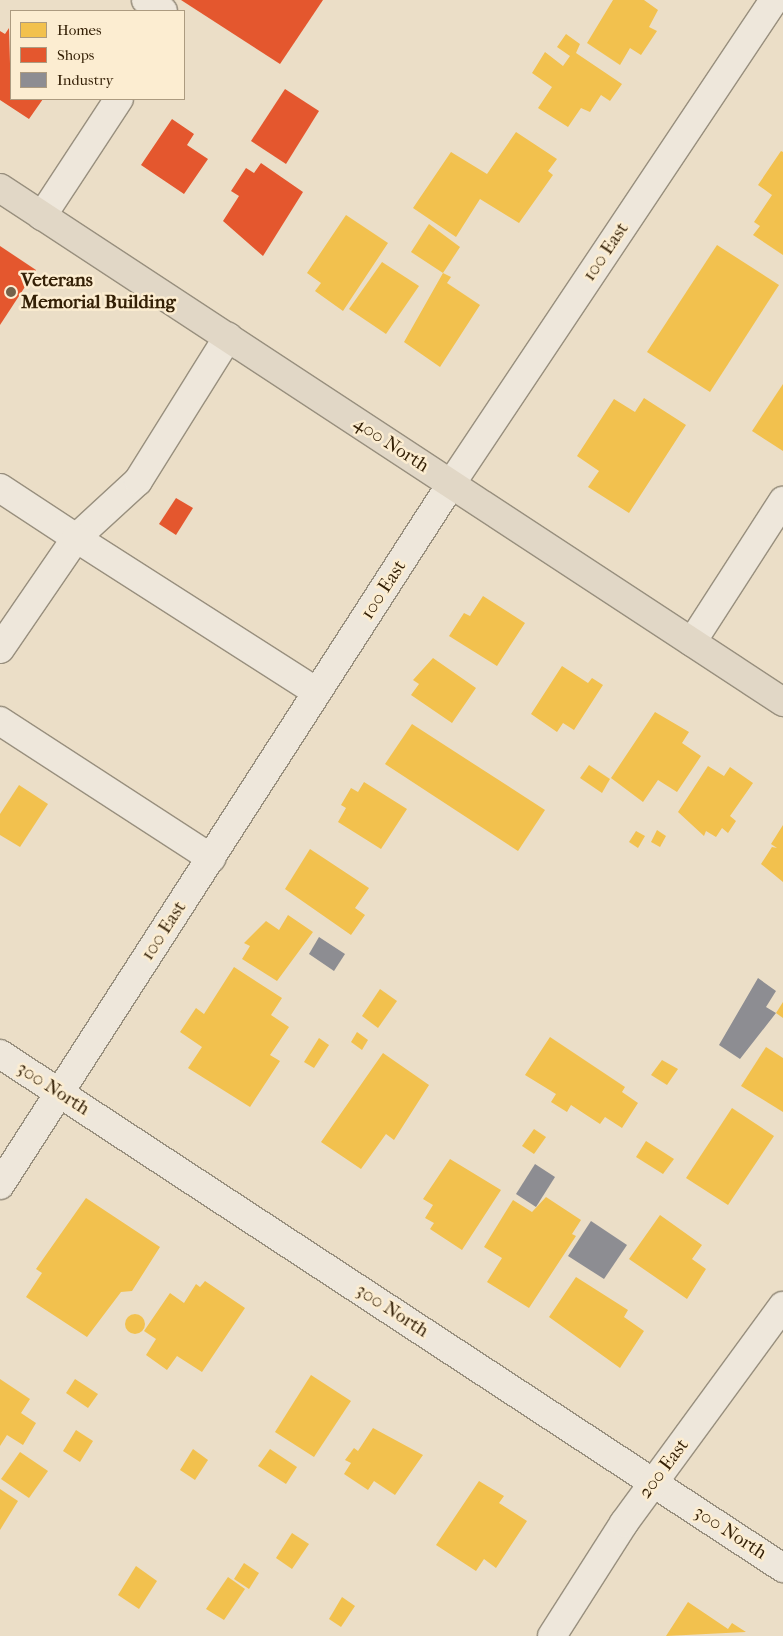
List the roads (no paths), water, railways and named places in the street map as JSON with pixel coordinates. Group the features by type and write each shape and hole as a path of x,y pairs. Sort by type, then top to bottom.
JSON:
{"main road":[{"name":"400 North","path":"0,188 783,702"}],"street":[{"path":"146,0 161,10"},
{"name":"100 East","path":"0,1185 451,484 774,0"},
{"path":"42,216 119,100"},
{"path":"0,648 76,538 138,481 228,337"},
{"path":"0,488 317,692"},
{"path":"692,642 783,501"},
{"path":"0,722 210,858"},
{"name":"300 North","path":"0,1054 783,1568"},
{"name":"200 East","path":"552,1636 654,1483 783,1306"}],"place":[{"name":"Veterans Memorial Building","path":"11,292"}]}
